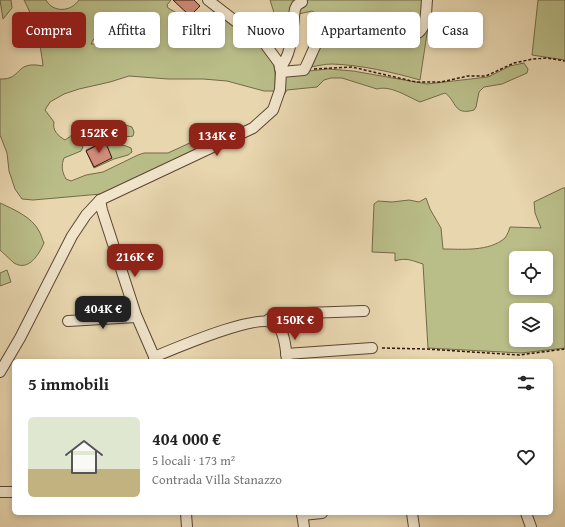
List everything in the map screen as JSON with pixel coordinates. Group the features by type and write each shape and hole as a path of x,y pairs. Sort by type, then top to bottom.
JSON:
{"street":[{"path":"0,372 20,338 72,236 86,215 100,200 253,128 274,110 280,90 279,63 265,44 208,0"},
{"path":"280,70 304,70 324,31 332,26 347,22 393,30 405,34 416,34 421,30 424,24 428,0"},
{"path":"280,70 288,55 295,9 297,5 302,2"},
{"path":"100,200 136,317 155,359 202,338 251,322 268,320 279,326 287,357 372,348"},
{"path":"268,320 276,314 364,311"},
{"path":"68,321 136,317"},
{"path":"0,492 12,492"},
{"path":"186,515 187,527"},
{"path":"302,515 304,527"},
{"path":"412,515 414,527"},
{"path":"527,515 531,527"}],"path":[{"path":"304,70 352,67 416,82 441,82 468,76 486,76 514,63 533,59 547,58 565,61"},
{"path":"372,348 426,349 519,356 565,349"}],"green space":[{"path":"0,0 11,0 12,8 3,19"},
{"path":"24,0 46,0 57,9 67,9 76,4 79,0 171,0 167,5 168,8 175,12 168,12 168,48 225,48 225,17 233,23 233,48 261,48 270,59 275,69 275,91 264,91 227,81 129,76 64,94 50,102 45,110 54,122 56,132 65,140 87,123 99,121 132,127 134,132 133,136 114,134 103,135 91,137 79,142 83,147 81,151 64,158 62,164 62,169 66,179 71,181 86,175 103,172 144,153 168,153 205,136 221,124 238,125 239,127 236,131 101,194 33,200 22,199 15,189 9,171 7,153 0,135 0,79 12,77 27,66 43,66 41,48 86,48 86,12 30,12"},
{"path":"270,0 432,0 430,12 428,12 428,27 420,80 365,67 332,64 310,67 320,48 420,48 420,12 312,11 299,14 299,12 274,12"},
{"path":"538,0 565,0 565,60 532,55"},
{"path":"524,63 528,69 527,73 502,84 484,87 479,92 474,110 467,111 462,111 456,107 449,96 445,93 420,102 394,90 382,88 377,89 342,78 331,78 324,80 317,87 287,90 284,95 285,76 309,71 328,69 353,71 427,84 488,77 510,66"},
{"path":"105,141 108,146 112,143 126,146 131,148 132,152 128,155 114,159 94,168 86,150"},
{"path":"565,188 565,348 521,353 428,348 423,264 406,259 395,261 395,253 372,252 374,204 378,201 392,202 409,200 419,202 426,198 430,209 441,228 443,249 475,249 491,246 505,238 510,227 541,228 535,213 534,202"},
{"path":"0,203 27,218 40,232 44,243 36,257 29,264 19,265 14,263 0,250"},
{"path":"7,270 11,282 0,286 0,273"}],"building":[{"path":"173,0 194,0 200,6 194,12 186,12"},
{"path":"105,141 112,158 94,167 86,151"}]}
